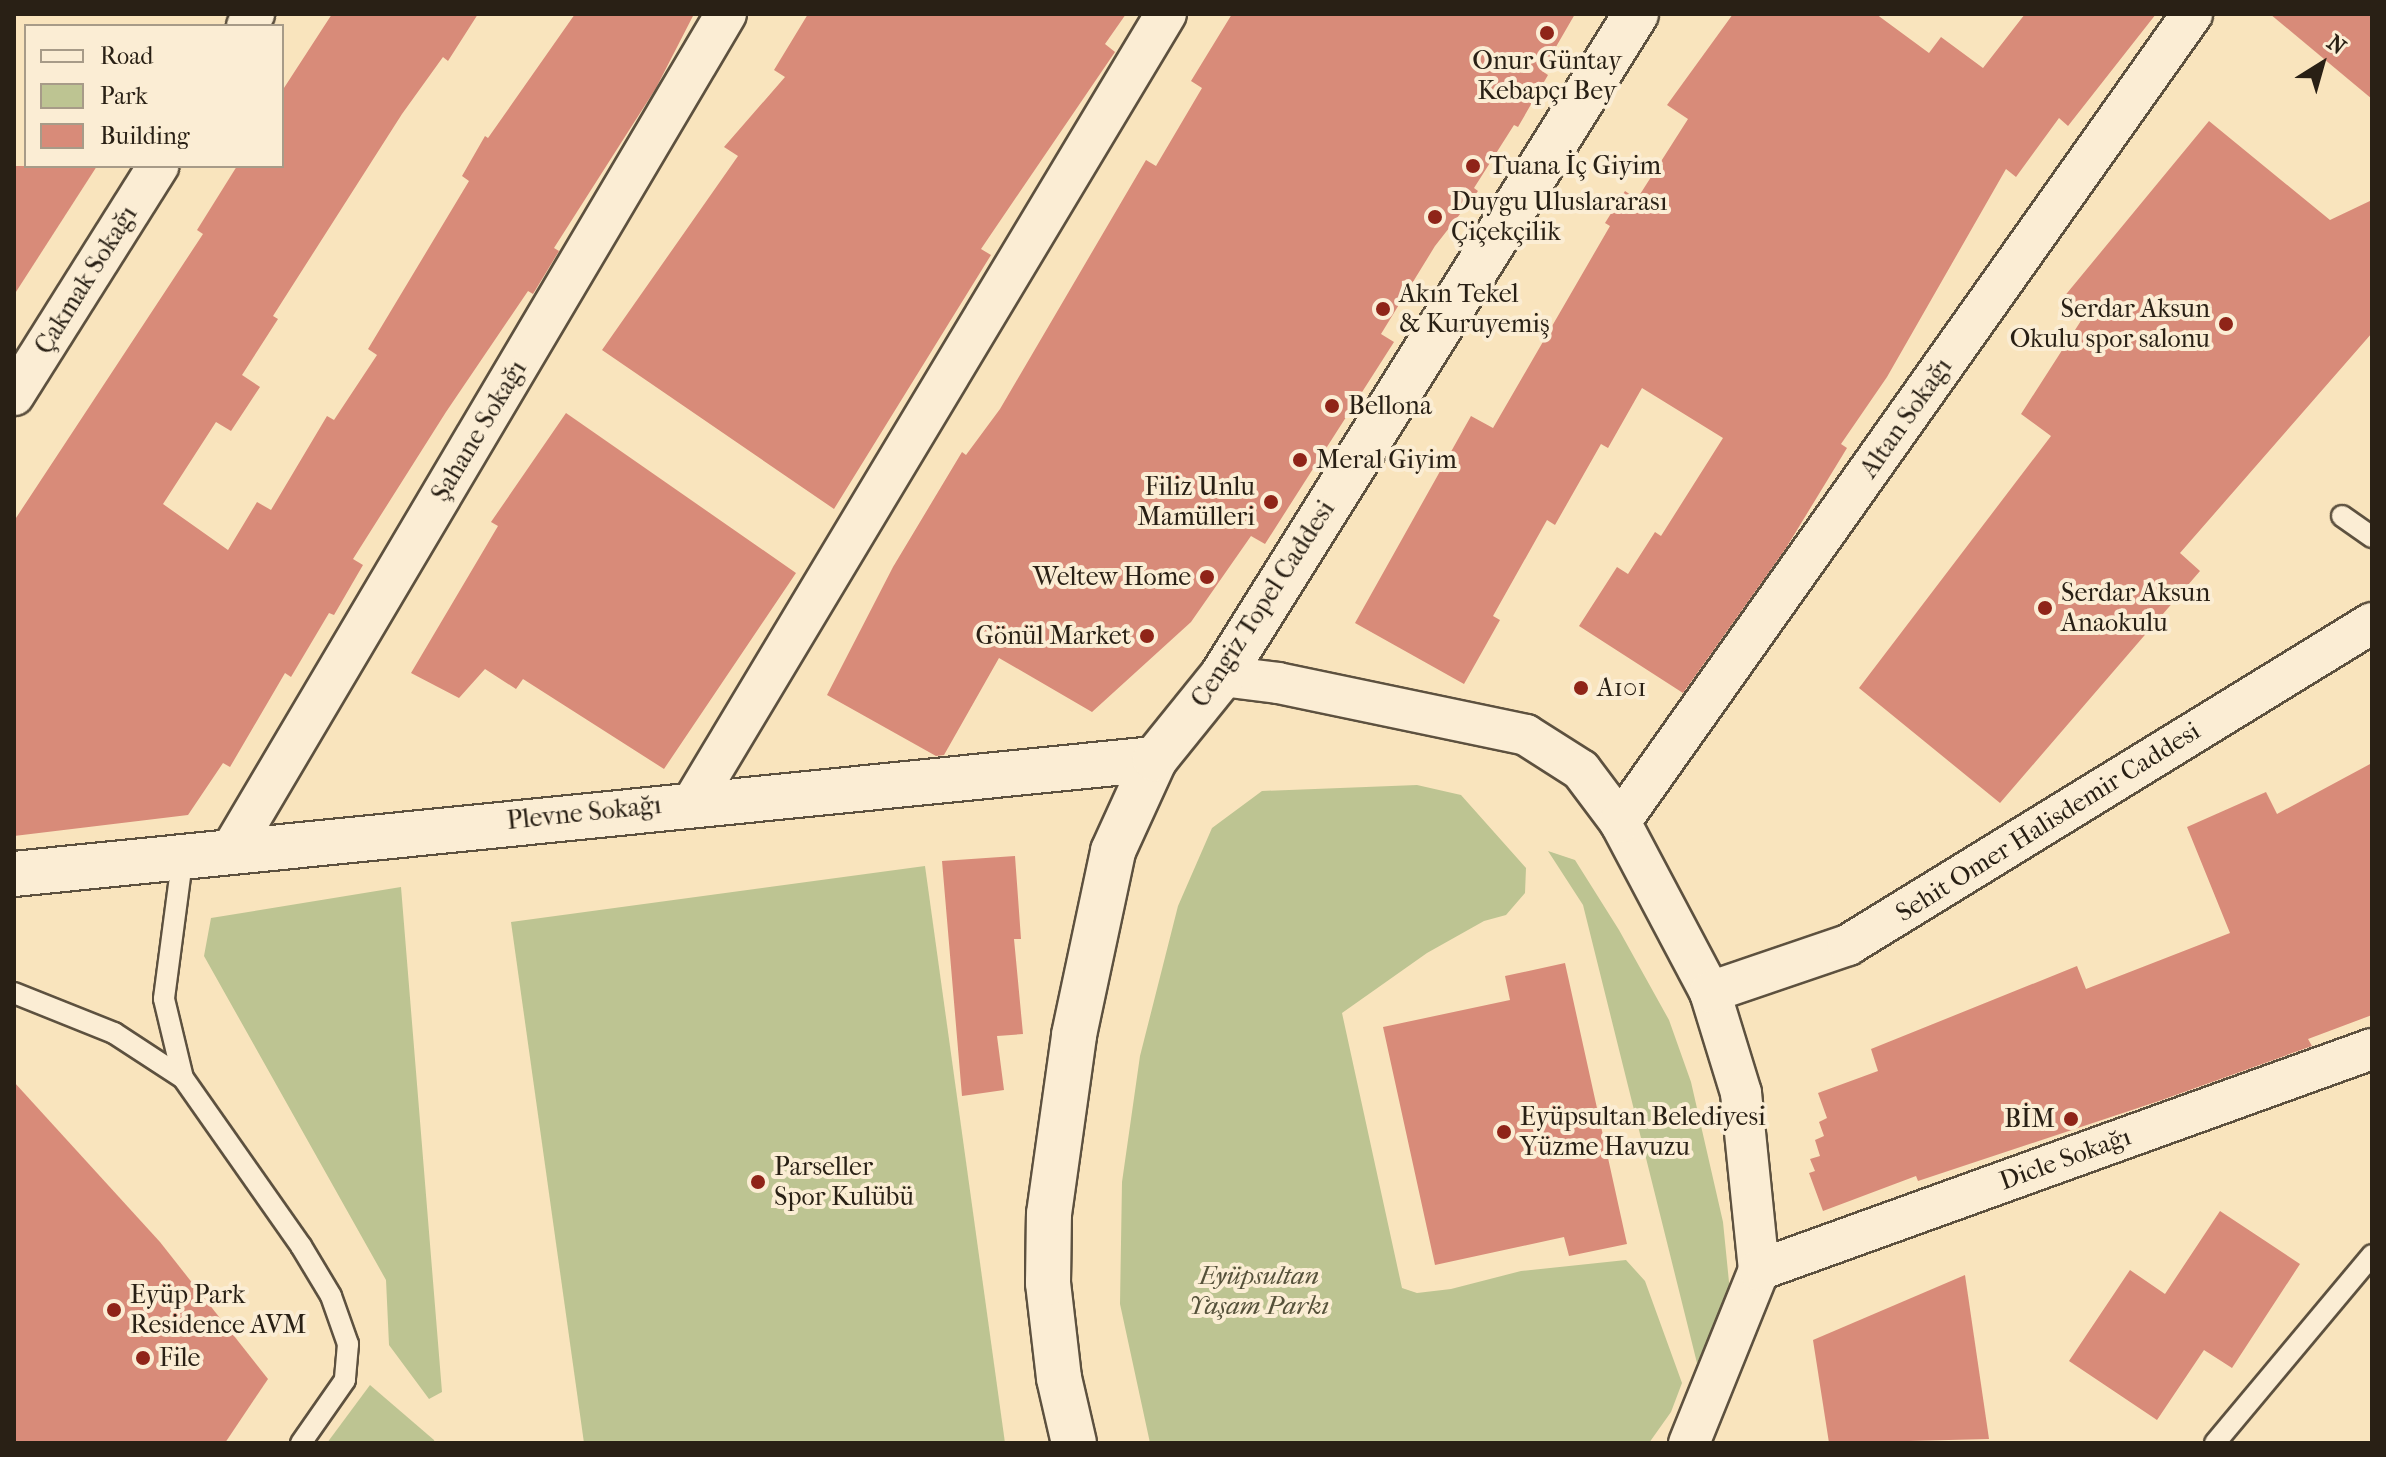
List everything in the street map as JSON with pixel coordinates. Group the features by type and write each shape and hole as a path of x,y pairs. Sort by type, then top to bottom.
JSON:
{"main road":[{"name":"Cengiz Topel Caddesi","path":"1074,1443 1059,1378 1048,1283 1057,1131 1113,851 1155,759 1222,676 1636,14"},
{"name":"Plevne Sokağı","path":"14,874 693,802 1155,759"}],"street":[{"name":"Şahane Sokağı","path":"232,849 726,14"},
{"path":"693,802 1166,14"},
{"name":"Altan Sokağı","path":"1620,822 2192,14"},
{"name":"Çakmak Sokağı","path":"14,395 157,168"},
{"name":"Sehit Omer Halisdemir Caddesi","path":"1710,992 1848,945 2372,623"},
{"path":"1222,676 1278,683 1526,735 1581,770 1620,822 1710,992 1741,1093 1759,1270 1689,1443"},
{"name":"Dicle Sokağı","path":"1759,1270 2372,1049"}],"lane":[{"path":"2342,516 2372,537"},
{"path":"183,854 164,999 183,1078 301,1246 331,1296 348,1344 345,1380 301,1443"},
{"path":"14,993 114,1033 183,1078"},
{"path":"2215,1443 2372,1255"}],"green space":[{"name":"Eyüpsultan Yaşam Parkı","path":"1417,785 1461,795 1526,868 1525,893 1506,915 1484,921 1427,953 1342,1013 1402,1288 1417,1293 1451,1289 1521,1271 1626,1260 1645,1281 1682,1383 1671,1412 1649,1443 1150,1443 1120,1304 1122,1182 1140,1056 1178,906 1212,828 1262,791"},
{"path":"1548,851 1575,860 1619,930 1669,1020 1691,1082 1723,1222 1730,1292 1697,1363 1583,905"},
{"name":"Parseller Spor Kulübü","path":"925,866 1005,1443 584,1443 511,922"},
{"path":"401,887 442,1392 429,1399 389,1345 386,1280 204,956 211,918"},
{"path":"370,1385 434,1440 435,1443 327,1443"}],"building":[{"path":"332,14 478,14 448,61 443,57 402,114 273,316 278,319 242,375 260,387 231,431 216,422 163,504 228,550 257,502 271,510 327,416 334,420 377,355 368,349 469,181 462,176 485,136 488,138 575,14 694,14 656,88 554,248 559,251 533,294 528,291 446,412 353,559 363,565 334,615 329,613 291,677 285,673 230,767 223,763 188,815 14,836 14,521 203,234 197,230 236,168 284,168 284,88"},
{"path":"808,14 1126,14 1105,44 1115,52 981,249 991,255 834,509 602,350 738,156 724,147 785,77 774,70"},
{"path":"1232,14 1575,14 1542,71 1548,75 1518,127 1514,125 1474,188 1478,191 1435,246 1381,334 1394,342 1265,544 1251,536 1191,622 1092,712 999,658 944,755 936,756 827,695 893,567 962,452 966,455 1000,409 1146,160 1156,166 1202,88 1191,81"},
{"path":"1733,14 1876,14 1929,53 1941,37 1983,68 2025,14 2156,14 2068,126 2059,118 2016,177 2006,169 1887,377 1841,444 1847,448 1786,548 1683,693 1579,626 1617,567 1628,574 1655,532 1661,536 1723,438 1642,388 1608,448 1601,444 1555,525 1547,520 1493,616 1500,620 1464,684 1355,623 1471,416 1493,428 1610,226 1605,223 1625,191 1637,199 1688,119 1667,105"},
{"path":"2270,14 2372,14 2372,99"},
{"path":"2209,121 2330,220 2372,200 2372,333 2180,553 2200,571 2000,803 1859,688 2051,436 2021,414 2084,316 2063,298"},
{"path":"14,166 96,168 14,295"},
{"path":"566,413 796,573 664,769 523,679 516,689 485,669 459,698 411,673 498,526 491,522"},
{"path":"2372,763 2372,1015 2308,1039 2312,1046 2159,1101 1918,1181 1916,1176 1823,1211 1809,1173 1815,1171 1810,1159 1820,1156 1815,1140 1824,1136 1819,1122 1827,1118 1818,1093 1878,1071 1871,1049 2077,966 2086,989 2230,933 2187,827 2266,792 2277,814"},
{"path":"1015,856 1021,939 1014,939 1023,1034 997,1036 1004,1090 962,1096 942,861"},
{"name":"Eyüpsultan Belediyesi Yüzme Havuzu","path":"1565,963 1627,1244 1569,1256 1564,1237 1435,1265 1383,1027 1510,1000 1505,976"},
{"name":"Eyüp Park Residence AVM","path":"14,1082 160,1242 268,1379 225,1443 14,1443"},
{"path":"2220,1211 2300,1264 2232,1368 2204,1350 2157,1420 2069,1361 2130,1270 2165,1294"},
{"path":"1965,1275 1989,1439 1829,1443 1813,1340"}],"place":[{"name":"Onur Güntay Kebapçı Bey","path":"1547,33"},
{"name":"Tuana İç Giyim","path":"1473,166"},
{"name":"Duygu Uluslararası Çiçekçilik","path":"1435,217"},
{"name":"Akın Tekel & Kuruyemiş","path":"1383,309"},
{"name":"Serdar Aksun Okulu spor salonu","path":"2226,324"},
{"name":"Bellona","path":"1332,406"},
{"name":"Meral Giyim","path":"1300,460"},
{"name":"Filiz Unlu Mamülleri","path":"1271,502"},
{"name":"Weltew Home","path":"1207,577"},
{"name":"Serdar Aksun Anaokulu","path":"2045,608"},
{"name":"Gönül Market","path":"1147,636"},
{"name":"A101","path":"1581,688"},
{"name":"BİM","path":"2071,1119"},
{"name":"Eyüpsultan Belediyesi Yüzme Havuzu","path":"1504,1132"},
{"name":"Parseller Spor Kulübü","path":"758,1182"},
{"name":"Eyüp Park Residence AVM","path":"114,1310"},
{"name":"File","path":"143,1358"}]}
